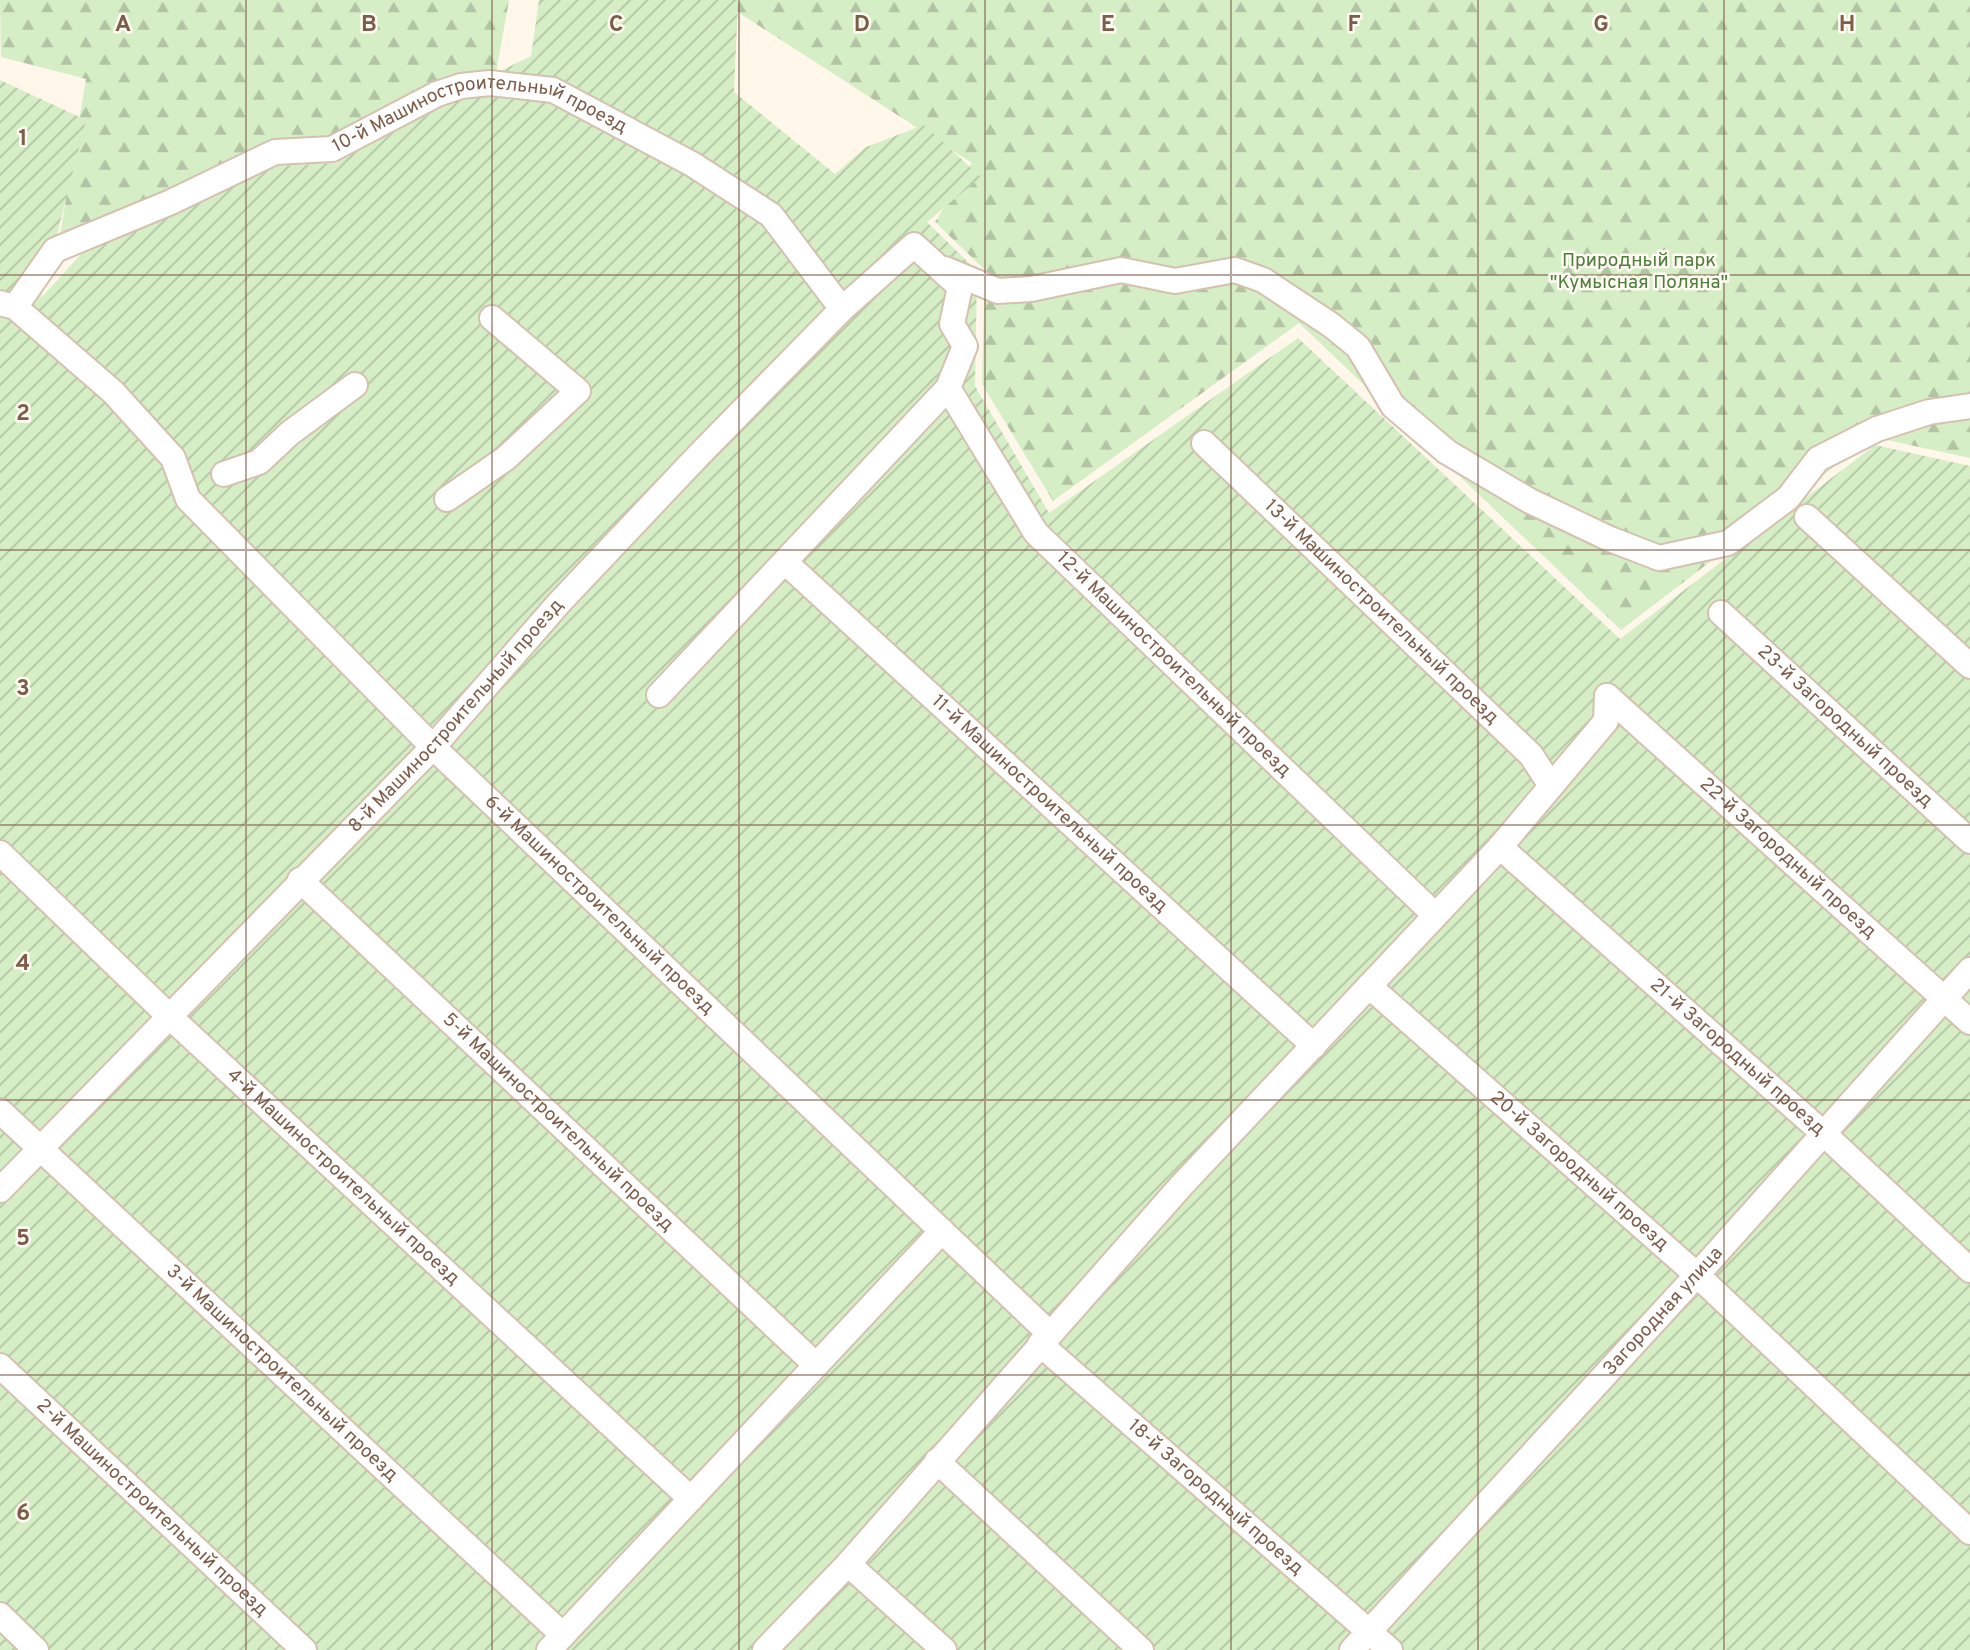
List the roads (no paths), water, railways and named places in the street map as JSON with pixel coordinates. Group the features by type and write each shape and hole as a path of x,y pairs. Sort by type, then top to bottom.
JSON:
{"street":[{"name":"10-й Машиностроительный проезд","path":"8,305 55,250 171,202 275,152 332,149 437,94 460,86 490,83 553,90 692,164 771,215 842,309"},
{"name":"8-й Машиностроительный проезд","path":"0,1190 300,880 433,747 559,603 842,309 914,245 938,266"},
{"path":"659,695 948,388 965,346 952,324 960,287 938,266"},
{"path":"938,266 998,291 1031,289 1121,270 1175,281 1235,270 1263,280 1331,325 1358,347 1393,405 1447,452 1530,501 1610,539 1659,558 1728,543 1788,498 1818,459 1877,429 1929,412 1970,406"},
{"name":"6-й Машиностроительный проезд","path":"8,305 113,392 173,458 188,499 433,747 942,1231 1045,1338"},
{"path":"447,499 506,458 578,391 492,318"},
{"path":"224,474 260,462 290,433 355,385"},
{"name":"12-й Машиностроительный проезд","path":"948,388 1037,533 1435,915"},
{"name":"13-й Машиностроительный проезд","path":"1204,443 1531,755 1551,786"},
{"path":"1807,517 1970,666"},
{"name":"11-й Машиностроительный проезд","path":"786,563 1314,1046"},
{"name":"23-й Загородный проезд","path":"1721,613 1970,841"},
{"name":"22-й Загородный проезд","path":"1551,786 1606,721 1606,696 1970,1022"},
{"path":"765,1650 848,1564 1181,1186 1500,847 1551,786"},
{"name":"21-й Загородный проезд","path":"1500,847 1823,1133 1970,1270"},
{"name":"4-й Машиностроительный проезд","path":"0,853 169,1016 691,1499"},
{"name":"5-й Машиностроительный проезд","path":"300,880 816,1365"},
{"name":"Загородная улица","path":"1352,1650 1697,1275 1970,970"},
{"name":"20-й Загородный проезд","path":"1369,986 1697,1275 1970,1532"},
{"name":"3-й Машиностроительный проезд","path":"0,1111 556,1643"},
{"path":"556,1643 942,1231"},
{"name":"18-й Загородный проезд","path":"1045,1338 1390,1650"},
{"name":"2-й Машиностроительный проезд","path":"0,1366 304,1650"},
{"path":"937,1461 1141,1650"},
{"path":"848,1564 944,1650"},
{"path":"0,1615 36,1650"}],"park label":[{"name":"Природный парк \"Кумысная Поляна\"","path":"1639,272"}]}
